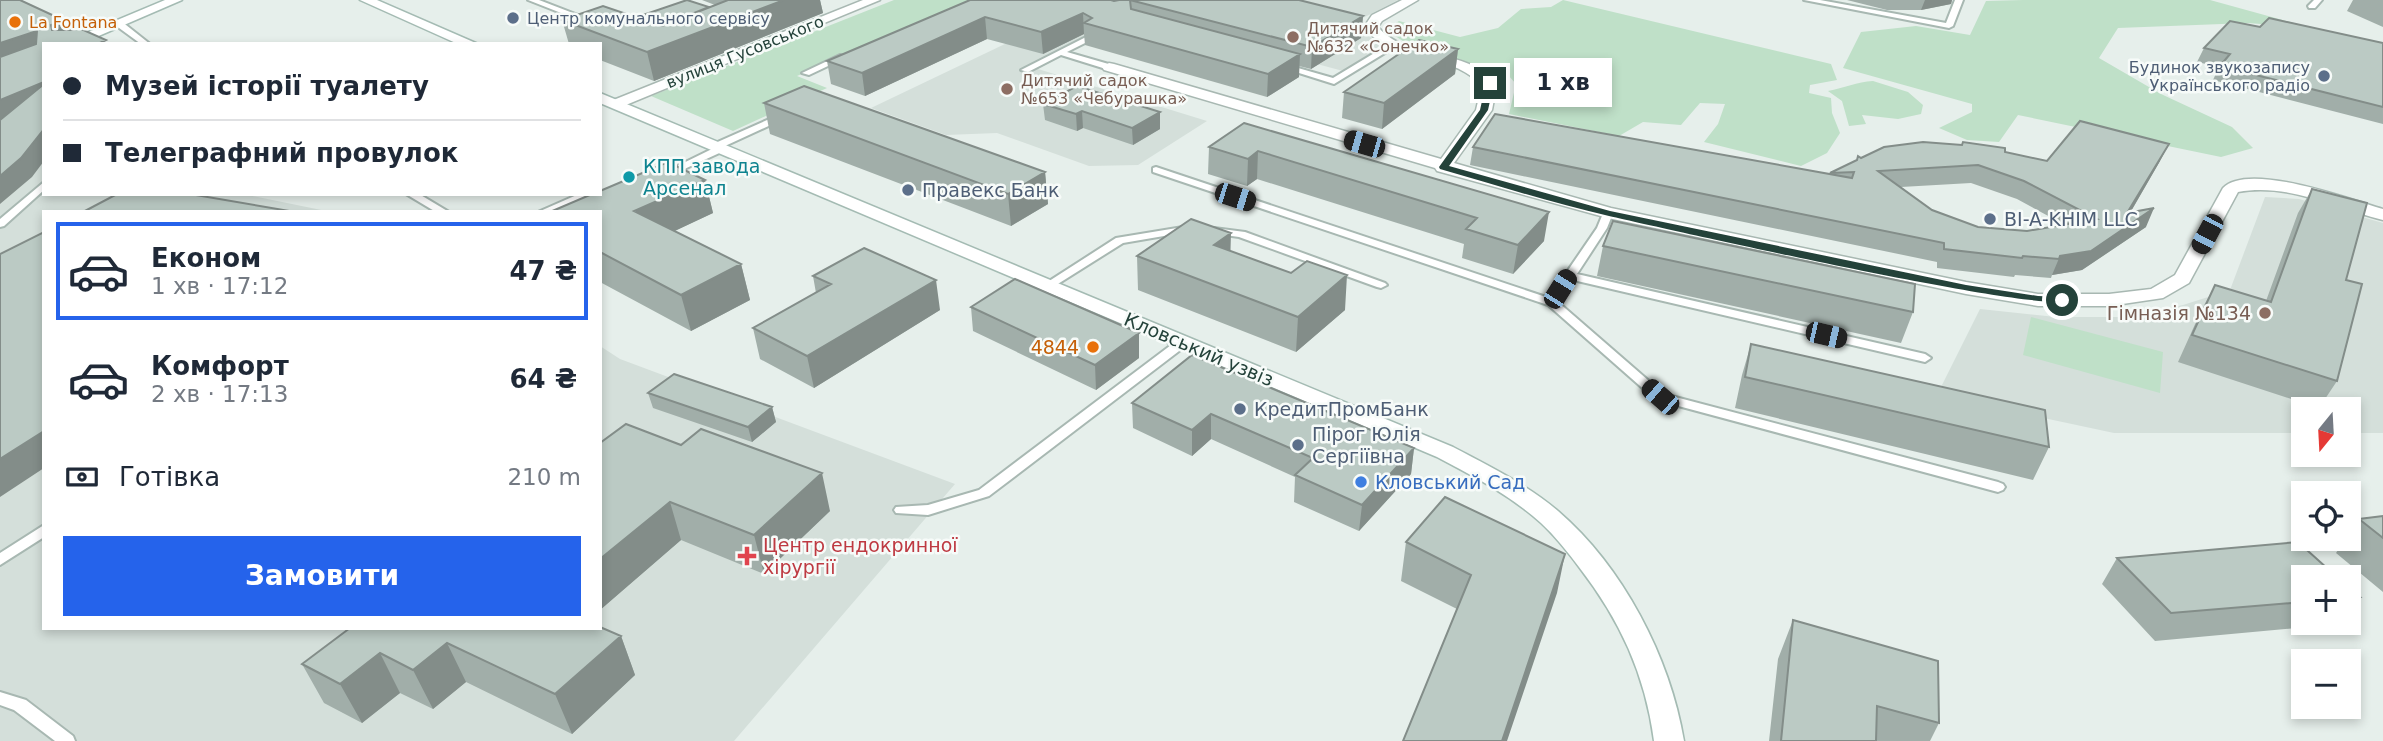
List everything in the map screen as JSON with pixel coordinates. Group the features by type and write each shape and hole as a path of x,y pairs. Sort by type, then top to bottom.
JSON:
{"street":[{"path":"72,42 176,0"},
{"path":"366,0 466,42"},
{"path":"1412,0 1377,18 1371,27 1376,34 1394,45 1466,66 1490,83 1484,110 1443,167"},
{"name":"вулиця Гусовського","path":"608,101 869,1"},
{"path":"1109,67 1443,167 1608,213 1966,288 2038,300 2097,300 2156,294 2182,279 2232,188 2264,184 2285,187 2383,215"},
{"name":"Кловський узвіз","path":"608,101 1445,452 1496,479 1543,511 1571,539 1609,586 1633,622 1655,673 1669,741"}],"lane":[{"path":"532,0 602,26"},
{"path":"1808,0 1949,26 1959,0"},
{"path":"118,23 143,42"},
{"path":"1025,70 1086,39"},
{"path":"1276,65 1334,81 1394,45"},
{"path":"806,73 858,51"},
{"path":"1060,52 1109,67"},
{"path":"656,178 793,111"},
{"path":"1156,170 1552,303 1660,397 1998,487"},
{"path":"0,224 42,187"},
{"path":"415,196 440,210"},
{"path":"548,210 584,196 612,196"},
{"path":"1552,303 1602,228 1608,213"},
{"path":"1049,285 1120,240 1191,228 1241,234 1381,285"},
{"path":"1569,276 1925,358"},
{"path":"901,510 928,510 984,493 1183,342"},
{"path":"0,560 42,531"},
{"path":"0,698 20,705 67,741"}],"shaded area":[{"name":"Дитячий садок №632 «Сонечко»","path":"1238,0 1398,0 1353,23 1382,46 1343,71 1184,28"},
{"name":"Дитячий садок №653 «Чебурашка»","path":"1049,23 1098,37 1038,69 1207,121 1138,165 1089,166 997,133 946,135 871,108"},
{"name":"Центр ендокринної хірургії","path":"42,110 42,196 253,196 321,210 42,210 42,630 602,630 602,347 620,359 955,484 734,741 0,741 0,118"},
{"name":"Гімназія №134","path":"2265,197 2299,199 2383,223 2383,433 2361,433 2361,397 2291,397 2291,433 2114,433 1937,395 1980,309 2056,317 2127,317 2183,305 2230,290"}],"green space":[{"path":"894,0 974,0 797,76 827,88 733,131 651,96"},
{"path":"1563,0 1831,64 1837,80 1810,85 1809,93 1831,98 1832,113 1840,133 1827,153 1801,166 1704,142 1718,124 1725,104 1700,103 1681,125 1643,122 1619,136 1509,114 1516,84 1508,75 1406,43 1389,32 1389,27 1399,21 1460,37 1498,28 1521,9 1551,7"},
{"path":"2210,0 2312,28 2248,23 2118,28 2099,58 2161,94 2232,127 2253,148 2221,157 2018,115 1999,142 1967,140 1939,128 1972,112 1972,104 1843,68 1861,32 1916,26 1970,35 1986,1"},
{"path":"1873,81 1908,92 1923,105 1921,114 1898,119 1862,115 1866,124 1849,126 1842,101 1828,91"},
{"path":"2031,317 2163,352 2160,393 2023,355"}],"building":[{"path":"0,0 20,0 63,20 51,25 52,30 79,28 106,40 42,42 42,83 0,100 0,57 36,44 37,31 0,43"},
{"path":"687,0 709,7 662,26 637,17"},
{"path":"728,0 784,0 647,52 562,20 603,6 662,26"},
{"path":"970,0 1130,0 1131,9 1300,54 1268,74 1084,23 1092,18 1083,13 1041,32 985,17 862,73 827,61"},
{"path":"1130,0 1299,0 1363,16 1312,47"},
{"path":"2269,18 2383,43 2383,107 2220,66 2230,54 2204,48 2230,21 2260,27"},
{"path":"1419,40 1458,49 1384,103 1344,92"},
{"path":"42,86 42,132 21,158 0,176 0,120"},
{"path":"804,86 1045,172 1008,194 764,103"},
{"path":"1077,86 1160,112 1132,128 1082,111 1076,114 1043,104"},
{"path":"1495,114 1852,178 1854,172 1830,173 1857,160 1858,156 1861,158 1884,147 1923,142 1962,145 1963,142 2005,148 2005,152 2047,161 2080,121 2169,144 2127,213 2154,208 2091,251 2060,256 2059,259 2022,258 1944,249 1944,243 1473,147","holes":["1978,165 2024,181 2097,219 2027,231 1978,227 1932,210 1878,171"]},
{"path":"1244,123 1549,212 1518,245 1466,229 1477,218 1258,151 1248,159 1209,147"},
{"path":"668,162 705,180 634,211 741,264 681,295 602,253 602,210 555,210 587,196 602,196 602,190"},
{"path":"2312,189 2367,203 2346,280 2362,284 2337,381 2192,335 2215,285 2271,302"},
{"path":"113,196 202,196 283,210 87,210"},
{"path":"1191,219 1231,233 1214,245 1291,273 1307,261 1347,275 1298,317 1137,256"},
{"path":"1613,221 1915,284 1913,312 1603,246"},
{"path":"42,233 42,432 0,459 0,254"},
{"path":"864,248 936,280 807,356 753,328 831,284 813,276"},
{"path":"1015,279 1139,333 1095,365 971,307"},
{"path":"1751,344 2045,410 2049,447 1745,377"},
{"path":"1192,355 1414,448 1362,505 1295,475 1313,458 1211,414 1192,430 1132,403"},
{"path":"674,374 772,407 748,427 648,393"},
{"path":"626,424 681,445 701,429 822,473 754,535 670,502 602,557 602,442"},
{"path":"1445,497 1565,554 1502,741 1403,741 1471,575 1406,542"},
{"path":"2383,516 2383,538 2361,521"},
{"path":"2291,543 2291,551 2308,551 2324,565 2291,565 2291,603 2171,613 2117,558"},
{"path":"1793,620 1938,661 1939,723 1877,706 1876,741 1781,741"},
{"path":"602,628 621,636 555,694 447,643 413,670 380,653 340,684 302,664 347,630 602,630"}],"place":[{"name":"Центр комунального сервісу","path":"513,18"},
{"name":"La Fontana","path":"15,22"},
{"name":"Дитячий садок №632 «Сонечко»","path":"1293,37"},
{"name":"Будинок звукозапису Українського радіо","path":"2324,76"},
{"name":"Дитячий садок №653 «Чебурашка»","path":"1007,89"},
{"name":"КПП завода Арсенал","path":"629,177"},
{"name":"Правекс Банк","path":"908,190"},
{"name":"BI-A-KHIM LLC","path":"1990,219"},
{"name":"Гімназія №134","path":"2265,313"},
{"name":"4844","path":"1093,347"},
{"name":"КредитПромБанк","path":"1240,409"},
{"name":"Пірог Юлія Сергіївна","path":"1298,445"},
{"name":"Кловський Сад","path":"1361,482"},
{"name":"Центр ендокринної хірургії","path":"747,556"}],"route":[{"path":"1490,83 1484,110 1443,167 1608,213 1966,288 2038,300 2062,300"}]}
